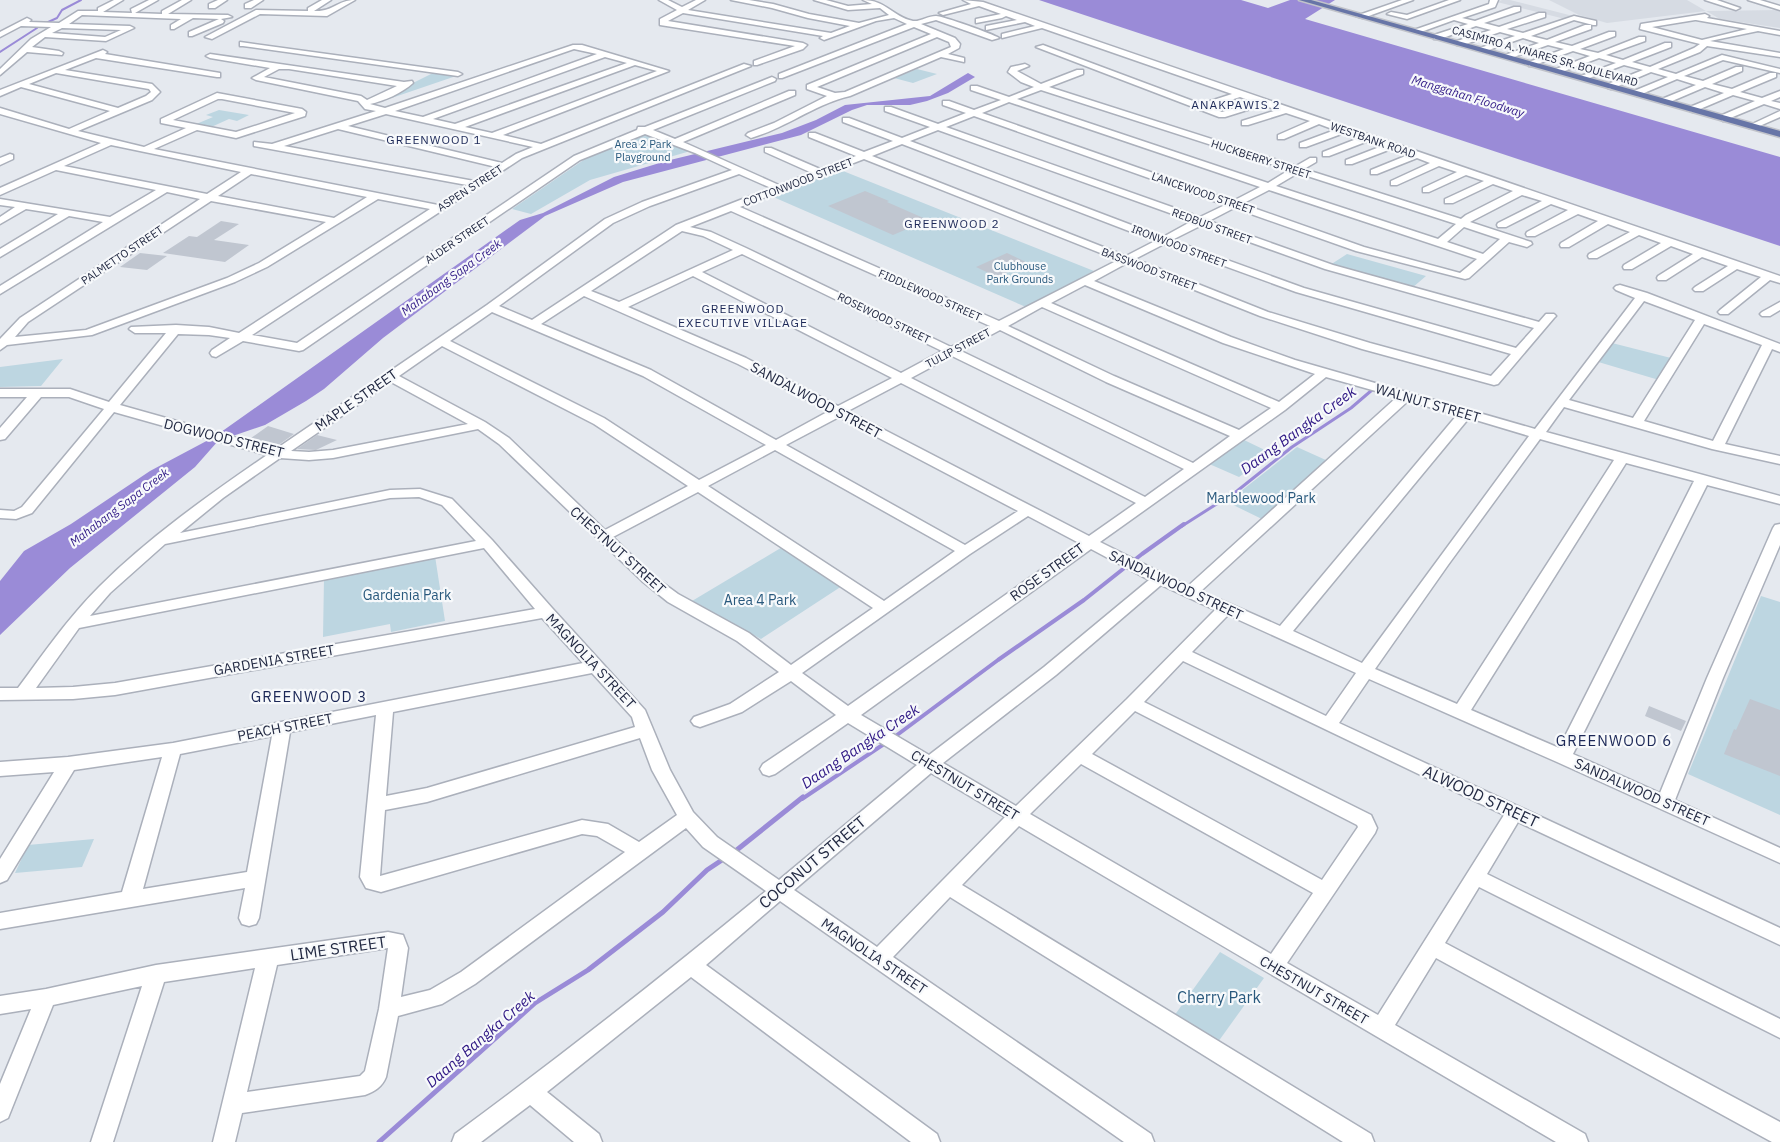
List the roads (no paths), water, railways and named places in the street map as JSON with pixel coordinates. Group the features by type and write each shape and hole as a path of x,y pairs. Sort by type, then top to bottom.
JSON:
{"main road":[{"name":"CASIMIRO A. YNARES SR. BOULEVARD","path":"1303,0 1780,134"}],"street":[{"path":"101,10 119,0"},
{"path":"134,11 154,0"},
{"path":"166,13 186,0"},
{"path":"212,6 223,0"},
{"path":"248,6 259,0"},
{"path":"311,10 327,0"},
{"path":"209,37 259,12 327,14 351,0"},
{"path":"663,0 688,13 832,35"},
{"path":"701,0 663,21 664,23 810,43"},
{"path":"735,0 773,6 808,16 861,25"},
{"path":"818,0 848,8 882,6"},
{"path":"751,135 778,126 834,96 847,94 955,48 956,44 895,16 882,6 867,0"},
{"name":"WESTBANK ROAD","path":"967,0 1177,72 1188,86 1210,83 1493,181 1519,192 1550,200 1774,278"},
{"path":"1360,16 1409,0"},
{"path":"1375,20 1434,0"},
{"path":"1391,14 1407,17 1456,0"},
{"path":"1709,0 1736,8"},
{"path":"1752,0 1778,8"},
{"path":"1415,30 1492,5 1491,1"},
{"path":"943,13 980,4"},
{"path":"958,17 992,8"},
{"path":"1437,37 1517,9"},
{"path":"0,75 43,35 81,13 228,17 192,34"},
{"path":"979,21 1009,14"},
{"path":"1460,43 1542,15"},
{"path":"1708,15 1643,27 1705,43 1773,41"},
{"path":"0,35 35,16"},
{"path":"757,63 878,19 895,16"},
{"path":"187,17 174,27 199,30"},
{"path":"782,76 914,24 936,18 994,38"},
{"path":"1454,18 1679,77 1780,106"},
{"path":"1483,50 1574,18 1590,25 1508,57"},
{"path":"1696,18 1759,29 1773,41 1780,55"},
{"path":"990,28 1025,20"},
{"path":"20,24 130,28 106,39 43,35"},
{"path":"1706,27 1726,24"},
{"path":"1005,36 1050,28"},
{"path":"1019,36 1050,28"},
{"path":"1034,38 1050,28"},
{"path":"1611,86 1697,50 1706,40 1759,29"},
{"path":"1667,34 1686,31"},
{"path":"834,96 810,87 937,34"},
{"path":"1532,64 1612,34"},
{"path":"1074,37 1040,47 1224,115 1262,102"},
{"path":"1559,71 1642,38"},
{"path":"272,146 386,111 554,54 596,42"},
{"path":"1055,53 1090,43"},
{"path":"243,44 458,74"},
{"path":"1584,78 1668,45"},
{"path":"492,136 666,71 579,47"},
{"path":"26,49 59,53"},
{"path":"1074,60 1109,49"},
{"path":"0,93 105,51"},
{"path":"260,64 290,51"},
{"path":"940,54 961,60"},
{"path":"95,55 217,75"},
{"path":"422,120 603,55"},
{"path":"210,56 278,68 289,67 406,85"},
{"path":"1638,93 1720,58 1777,73"},
{"path":"456,127 634,62"},
{"name":"ASPEN STREET","path":"216,353 519,156 747,66"},
{"name":"HUCKBERRY STREET","path":"1025,66 1014,69 1012,72 1024,80 1041,87 1507,238 1529,239 1577,210"},
{"path":"1123,77 1158,66"},
{"path":"278,68 256,78 361,100 368,106 386,111 543,146"},
{"path":"1666,101 1739,69"},
{"path":"365,103 378,100 432,70"},
{"path":"56,71 152,87 156,92 149,98 69,132"},
{"name":"COTTONWOOD STREET","path":"532,325 680,228 1080,72"},
{"path":"1142,84 1177,72"},
{"path":"1693,109 1777,73"},
{"name":"ALDER STREET","path":"135,328 208,331 244,336 293,347 304,345 576,158 772,79"},
{"path":"22,85 119,111"},
{"path":"1160,91 1188,86"},
{"path":"1173,96 1188,86"},
{"path":"974,88 1484,258 1507,238"},
{"path":"676,142 792,93"},
{"path":"1201,106 1240,94"},
{"path":"1723,118 1780,94"},
{"path":"144,150 194,128 236,135 299,116 302,112 219,96 164,120 194,128"},
{"name":"LANCEWOOD STREET","path":"946,103 1360,248 1462,276 1484,258"},
{"path":"1233,119 1273,106"},
{"name":"REDBUD STREET","path":"888,109 1329,267 1541,326"},
{"path":"1245,124 1285,110"},
{"path":"0,111 69,132 144,150 375,197 440,208"},
{"path":"1752,126 1780,114"},
{"path":"613,120 698,151 780,189"},
{"name":"IRONWOOD STREET","path":"846,120 1300,290 1519,353"},
{"path":"1281,137 1318,121"},
{"path":"336,126 503,166"},
{"path":"1303,145 1343,130"},
{"name":"BASSWOOD STREET","path":"812,135 863,157 1264,314 1366,346 1494,381 1519,353"},
{"path":"1326,154 1367,138"},
{"path":"0,192 110,142"},
{"path":"257,144 476,184"},
{"path":"1349,162 1391,146"},
{"path":"768,150 820,173"},
{"path":"0,155 10,157 0,162"},
{"path":"1374,172 1416,155"},
{"name":"TULIP STREET","path":"603,537 1042,303 1267,187 1313,160"},
{"path":"1394,183 1439,162"},
{"path":"54,167 164,190 336,221"},
{"name":"PALMETTO STREET","path":"2,344 24,320 249,171"},
{"name":"MAPLE STREET","path":"22,694 74,624 106,590 160,541 218,495 491,307 609,221 646,204 738,171"},
{"path":"1426,190 1465,172"},
{"path":"1449,201 1493,181"},
{"path":"0,291 112,220 164,190"},
{"path":"1439,244 1470,217 1519,192"},
{"path":"2,344 88,333 231,280 263,265 375,197"},
{"path":"1502,225 1550,200"},
{"path":"0,202 112,220"},
{"path":"0,221 24,206"},
{"name":"FIDDLEWOOD STREET","path":"731,207 1000,326 1110,379 1238,435"},
{"path":"0,254 67,213"},
{"path":"1565,245 1606,220"},
{"name":"ROSEWOOD STREET","path":"680,228 707,234 742,250 1193,468"},
{"path":"1593,256 1639,231"},
{"path":"1628,267 1670,242"},
{"path":"618,307 742,250"},
{"path":"1662,278 1701,253"},
{"path":"1699,288 1736,265"},
{"path":"693,272 904,377 1145,502"},
{"path":"1724,312 1774,278"},
{"name":"WALNUT STREET","path":"1085,281 1255,351 1324,373 1622,458 1780,500"},
{"path":"1620,288 1774,346 1717,446"},
{"name":"SANDALWOOD STREET","path":"583,291 742,361 1159,579 1562,757 1780,856"},
{"path":"1329,725 1365,671 1537,434 1642,295"},
{"path":"1042,303 1280,407"},
{"path":"1766,314 1780,305"},
{"path":"491,307 647,373 965,551"},
{"path":"1519,353 1550,316"},
{"path":"1636,423 1702,318"},
{"path":"0,514 16,515 27,510 176,329"},
{"path":"442,341 599,421 696,487 884,608"},
{"name":"ROSE STREET","path":"769,769 848,715 1238,435 1280,407 1324,373"},
{"name":"CHESTNUT STREET","path":"390,376 480,425 504,441 646,578 673,598 743,637 848,715 1017,816 1577,1142"},
{"path":"0,436 38,392"},
{"name":"DOGWOOD STREET","path":"0,393 70,393 111,408 278,454 309,456 333,454 480,425"},
{"path":"1190,593 1405,397"},
{"path":"1562,402 1717,446 1780,460"},
{"path":"1283,633 1465,414"},
{"path":"1460,713 1622,458"},
{"path":"1562,757 1702,480"},
{"name":"MAGNOLIA STREET","path":"160,541 390,494 420,493 447,502 487,543 546,612 639,714 661,770 687,818 710,842 778,891 1144,1142"},
{"path":"700,721 736,708 792,672 965,551 1027,511"},
{"path":"1665,803 1714,678 1780,528"},
{"path":"74,624 487,543"},
{"name":"COCONUT STREET","path":"463,1142 530,1092 691,965 930,764 1050,671 1159,579"},
{"path":"878,959 1017,816 1133,703 1226,608"},
{"name":"GARDENIA STREET","path":"0,694 73,693 116,688 546,612"},
{"name":"ALWOOD STREET","path":"1182,654 1780,937"},
{"name":"PEACH STREET","path":"0,769 68,764 173,749 597,666"},
{"path":"1133,703 1364,820 1368,828 1274,966"},
{"path":"385,708 370,877 373,882 381,884 582,827 601,829 640,852"},
{"path":"249,918 282,728"},
{"path":"376,805 427,795 646,730"},
{"path":"130,899 173,749"},
{"path":"1079,755 1326,891"},
{"path":"0,875 68,764"},
{"path":"1381,1029 1515,812"},
{"path":"389,1009 434,998 468,978 687,818"},
{"path":"1476,877 1780,1029"},
{"path":"0,921 256,878"},
{"path":"948,886 1363,1142"},
{"name":"LIME STREET","path":"0,1005 46,998 156,974 388,940 396,941 398,948 389,1009 375,1077 371,1082 366,1085 233,1104"},
{"path":"1433,947 1780,1134"},
{"path":"224,1142 268,958"},
{"path":"691,965 929,1142"},
{"path":"102,1142 156,974"},
{"path":"0,1111 5,1089 46,998"},
{"path":"530,1092 591,1142"}],"water":[{"name":"Manggahan Floodway","path":"1039,0 1241,0 1268,8 1290,0 1335,0 1305,19 1780,157 1780,246"},
{"name":"Mahabang Sapa Creek","path":"968,73 975,77 948,93 927,101 910,105 867,105 852,110 801,135 623,182 545,216 383,338 324,389 265,425 218,441 195,467 70,568 0,635 0,581 24,551 71,524 150,471 214,437 520,220 543,213 614,177 666,161 782,133 816,120 845,105 930,96"}],"waterway":[{"path":"46,23 57,18 62,10 81,0"},
{"path":"0,52 37,28"},
{"name":"Daang Bangka Creek","path":"1182,526 1237,491 1292,447 1351,408 1372,390"},
{"name":"Daang Bangka Creek","path":"893,738 998,660 1084,600 1142,554 1184,524"},
{"name":"Daang Bangka Creek","path":"802,799 887,742"},
{"name":"Daang Bangka Creek","path":"733,853 803,797"},
{"name":"Daang Bangka Creek","path":"379,1142 535,1003 588,970 663,912 707,870 725,858"}],"district":[{"name":"ANAKPAWIS 2","path":"1236,104"},
{"name":"GREENWOOD 1","path":"434,139"},
{"name":"GREENWOOD 2","path":"952,223"},
{"name":"GREENWOOD EXECUTIVE VILLAGE","path":"743,315"},
{"name":"GREENWOOD 3","path":"309,696"},
{"name":"GREENWOOD 6","path":"1614,740"}],"park label":[{"name":"Area 2 Park Playground","path":"643,150"},
{"name":"Clubhouse Park Grounds","path":"1020,272"},
{"name":"Marblewood Park","path":"1261,498"},
{"name":"Gardenia Park","path":"407,595"},
{"name":"Area 4 Park","path":"760,600"},
{"name":"Cherry Park","path":"1219,997"}]}
